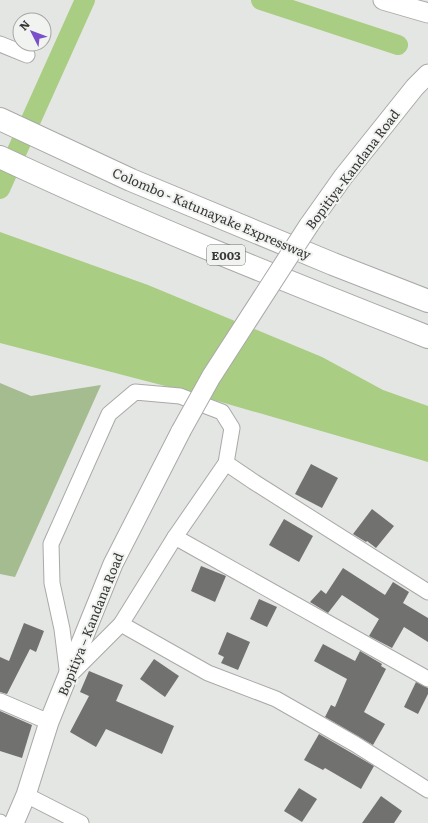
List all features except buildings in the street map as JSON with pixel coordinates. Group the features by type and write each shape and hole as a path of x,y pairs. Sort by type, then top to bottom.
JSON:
{"highway":[{"name":"Colombo - Katunayake Expressway","path":"7,122 131,180 333,264 428,301"},
{"name":"E003","path":"0,156 26,169 214,250 428,337"}],"street":[{"path":"383,0 428,13"},
{"path":"0,44 27,56"},
{"name":"Bopitiya-Kandana Road","path":"181,431 211,377 309,225 343,177 415,87 428,74"},
{"path":"135,392 180,396 222,412 232,428 226,463 174,537 121,624 68,677 62,629 52,583 51,544 109,414 135,392"},
{"name":"Bopitiya – Kandana Road","path":"14,823 26,795 49,722 113,564 181,431"},
{"path":"226,463 428,592"},
{"path":"174,537 428,679"},
{"path":"121,624 208,673 276,699 355,744 428,790"},
{"path":"0,701 49,722"},
{"path":"26,795 81,823"}],"shaded area":[{"path":"0,232 148,285 322,357 383,390 428,406 428,462 169,387 0,343"},
{"path":"0,383 31,396 101,385 15,577 0,574"}],"waterway":[{"path":"0,189 85,0"},
{"path":"261,0 398,45"}]}
